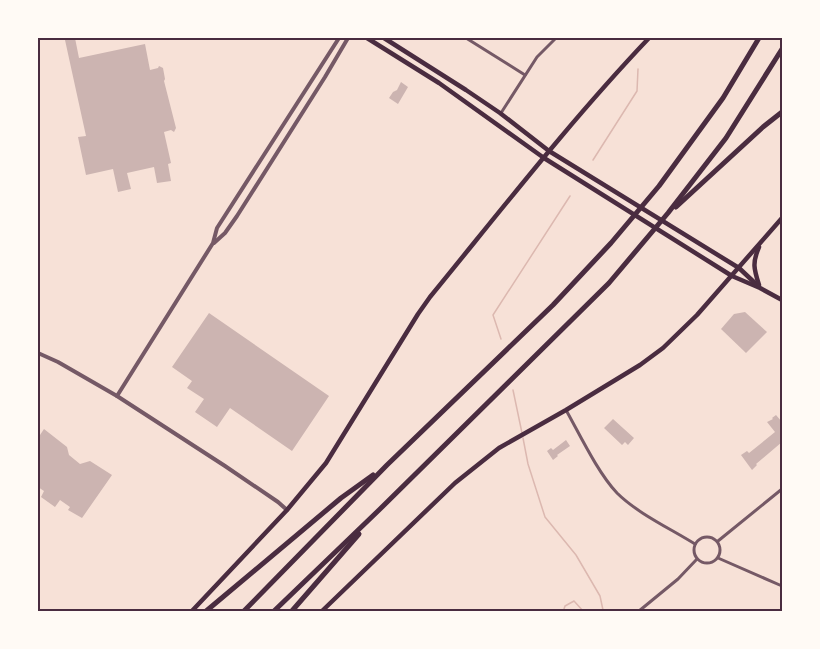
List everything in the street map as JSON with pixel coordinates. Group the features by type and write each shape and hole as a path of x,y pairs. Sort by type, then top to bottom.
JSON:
{"highway":[{"path":"243,612 387,465 553,305 611,243 658,186 723,98 758,38"},
{"path":"273,612 609,283 668,213 726,138 783,49"},
{"path":"668,213 783,112"},
{"path":"205,612 341,498 387,465"},
{"path":"291,612 379,510"}],"main road":[{"path":"367,38 439,83 544,158 612,201 732,276 783,300"},
{"path":"384,38 466,90 549,151 739,268 760,288"},
{"path":"191,612 287,510 326,463 430,297 549,151 620,68 649,38"},
{"path":"321,612 454,483 499,448 640,365 663,348 697,315 783,218"},
{"path":"760,244 754,260 754,269 760,288"}],"street":[{"path":"117,396 213,243 217,228 339,38"},
{"path":"213,243 225,233 256,186 348,38"},
{"path":"465,38 525,76"},
{"path":"500,114 544,49 556,38"},
{"path":"299,100 307,105"},
{"path":"275,138 283,143"},
{"path":"248,181 256,186"},
{"path":"38,353 117,396 225,466 287,510"},
{"path":"566,410 602,473 618,493 641,511 695,544"},
{"path":"718,541 783,489"},
{"path":"711,537 718,541 721,548 714,562 702,563 697,559 694,554 695,544 699,540 711,537"},
{"path":"718,558 783,586"},
{"path":"639,611 672,585 697,559"}],"building":[{"path":"75,38 79,58 145,44 150,70 159,66 163,68 176,128 174,132 171,130 164,132 171,163 168,164 171,181 157,183 154,167 127,173 131,189 118,192 113,169 86,175 78,137 86,136 65,40"},
{"path":"401,82 408,87 398,104 389,98"},
{"path":"745,312 767,332 746,353 721,329 734,314"},
{"path":"209,313 329,396 292,451 230,408 217,427 195,412 204,399 187,388 192,381 172,367"},
{"path":"776,415 782,422 782,442 752,470 741,455 747,451 749,453 775,432 767,422"},
{"path":"613,419 634,438 628,445 625,442 622,445 604,428"},
{"path":"44,429 67,447 69,455 80,464 90,461 112,475 82,518 68,510 70,507 60,500 55,507 41,497 44,491 38,487 38,438"},
{"path":"566,440 570,446 553,460 547,451 551,448 553,450"}],"waterway":[{"path":"593,160 637,91 638,69"},
{"path":"501,339 493,315 570,196"},
{"path":"513,390 522,433"},
{"path":"523,438 528,464 545,517 576,555 600,596 603,610 600,612"},
{"path":"563,612 565,606 574,601 584,612"}]}
